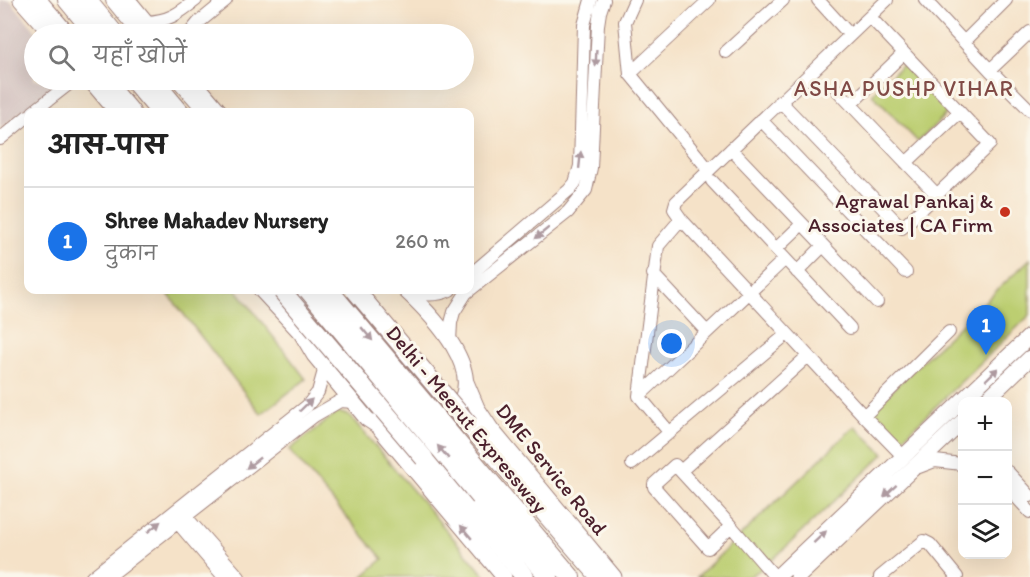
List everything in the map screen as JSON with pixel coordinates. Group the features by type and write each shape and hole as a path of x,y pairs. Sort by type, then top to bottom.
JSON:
{"highway":[{"path":"37,0 54,24"},
{"path":"67,0 87,24"},
{"path":"87,0 107,24"},
{"path":"114,0 138,24"},
{"path":"112,90 128,108"},
{"path":"146,90 168,108"},
{"path":"159,90 170,108"},
{"path":"190,90 206,108"},
{"path":"284,294 525,577"},
{"name":"Delhi - Meerut Expressway","path":"313,294 487,491 571,577"},
{"name":"Delhi - Meerut Expressway","path":"332,294 487,491 549,577"},
{"path":"358,294 600,577"}],"main road":[{"path":"21,0 49,24"},
{"path":"128,0 140,24"},
{"path":"98,90 114,108"},
{"path":"201,90 217,108"},
{"path":"265,294 301,333 367,419 390,434 409,437 438,428 458,408 466,381"},
{"path":"301,333 298,320 302,302 307,294"},
{"name":"DME Service Road","path":"409,294 450,341 463,368 477,408 491,429 614,577"},
{"path":"979,397 1030,336"},
{"path":"995,396 1030,358"},
{"path":"776,577 958,422"},
{"path":"377,425 504,577"},
{"path":"805,575 908,463"}],"street":[{"path":"152,24 178,14 196,0"},
{"path":"197,24 226,0"},
{"path":"474,272 575,183 580,166 584,25 591,0"},
{"path":"474,287 568,212 586,190 591,168 598,25 604,0"},
{"path":"635,0 625,22 630,74 710,176 850,328"},
{"path":"630,74 709,0"},
{"path":"726,52 783,0"},
{"path":"818,0 850,35"},
{"path":"887,0 731,149 710,176 676,202 674,209 908,463 935,461 958,463"},
{"path":"925,0 1030,110"},
{"path":"964,42 1006,0"},
{"path":"780,101 902,228 990,144 870,17"},
{"path":"990,70 1030,32"},
{"path":"851,104 904,53"},
{"path":"38,108 61,90"},
{"path":"837,90 937,195"},
{"path":"906,163 960,112"},
{"path":"0,139 24,119"},
{"path":"761,120 906,272"},
{"path":"731,149 877,302"},
{"path":"554,203 568,212"},
{"path":"670,433 639,396 653,274 659,244 681,219"},
{"path":"639,396 749,292 802,224"},
{"path":"797,272 823,246"},
{"path":"653,274 707,332"},
{"path":"419,294 436,294"},
{"path":"450,341 454,312 465,294"},
{"path":"864,416 949,332"},
{"path":"632,464 787,334"},
{"path":"682,470 808,356"},
{"path":"108,577 307,406 318,392 325,367"},
{"path":"92,577 314,416 340,401 354,402"},
{"path":"731,526 709,547 706,547 654,487 654,484 675,465 682,470 776,577"},
{"path":"1012,476 1030,496"},
{"path":"1012,492 1030,512"},
{"path":"178,515 224,577"},
{"path":"178,515 239,577"},
{"path":"880,577 924,541 930,544 957,577"}],"shaded area":[{"path":"0,0 10,0 30,24 24,24 24,90 48,90 0,129"}],"green space":[{"path":"904,63 950,110 918,142 872,94"},
{"path":"1030,259 1030,315 901,440 871,410"},
{"path":"168,294 240,294 306,379 261,414"},
{"path":"338,412 350,416 486,577 362,577 383,559 289,450"},
{"path":"855,426 884,454 767,565 749,577 697,577"}],"place":[{"name":"Agrawal Pankaj & Associates | CA Firm","path":"1005,212"},
{"name":"Shree Mahadev Nursery","path":"986,355"}],"district":[{"name":"ASHA PUSHP VIHAR","path":"904,88"}]}
